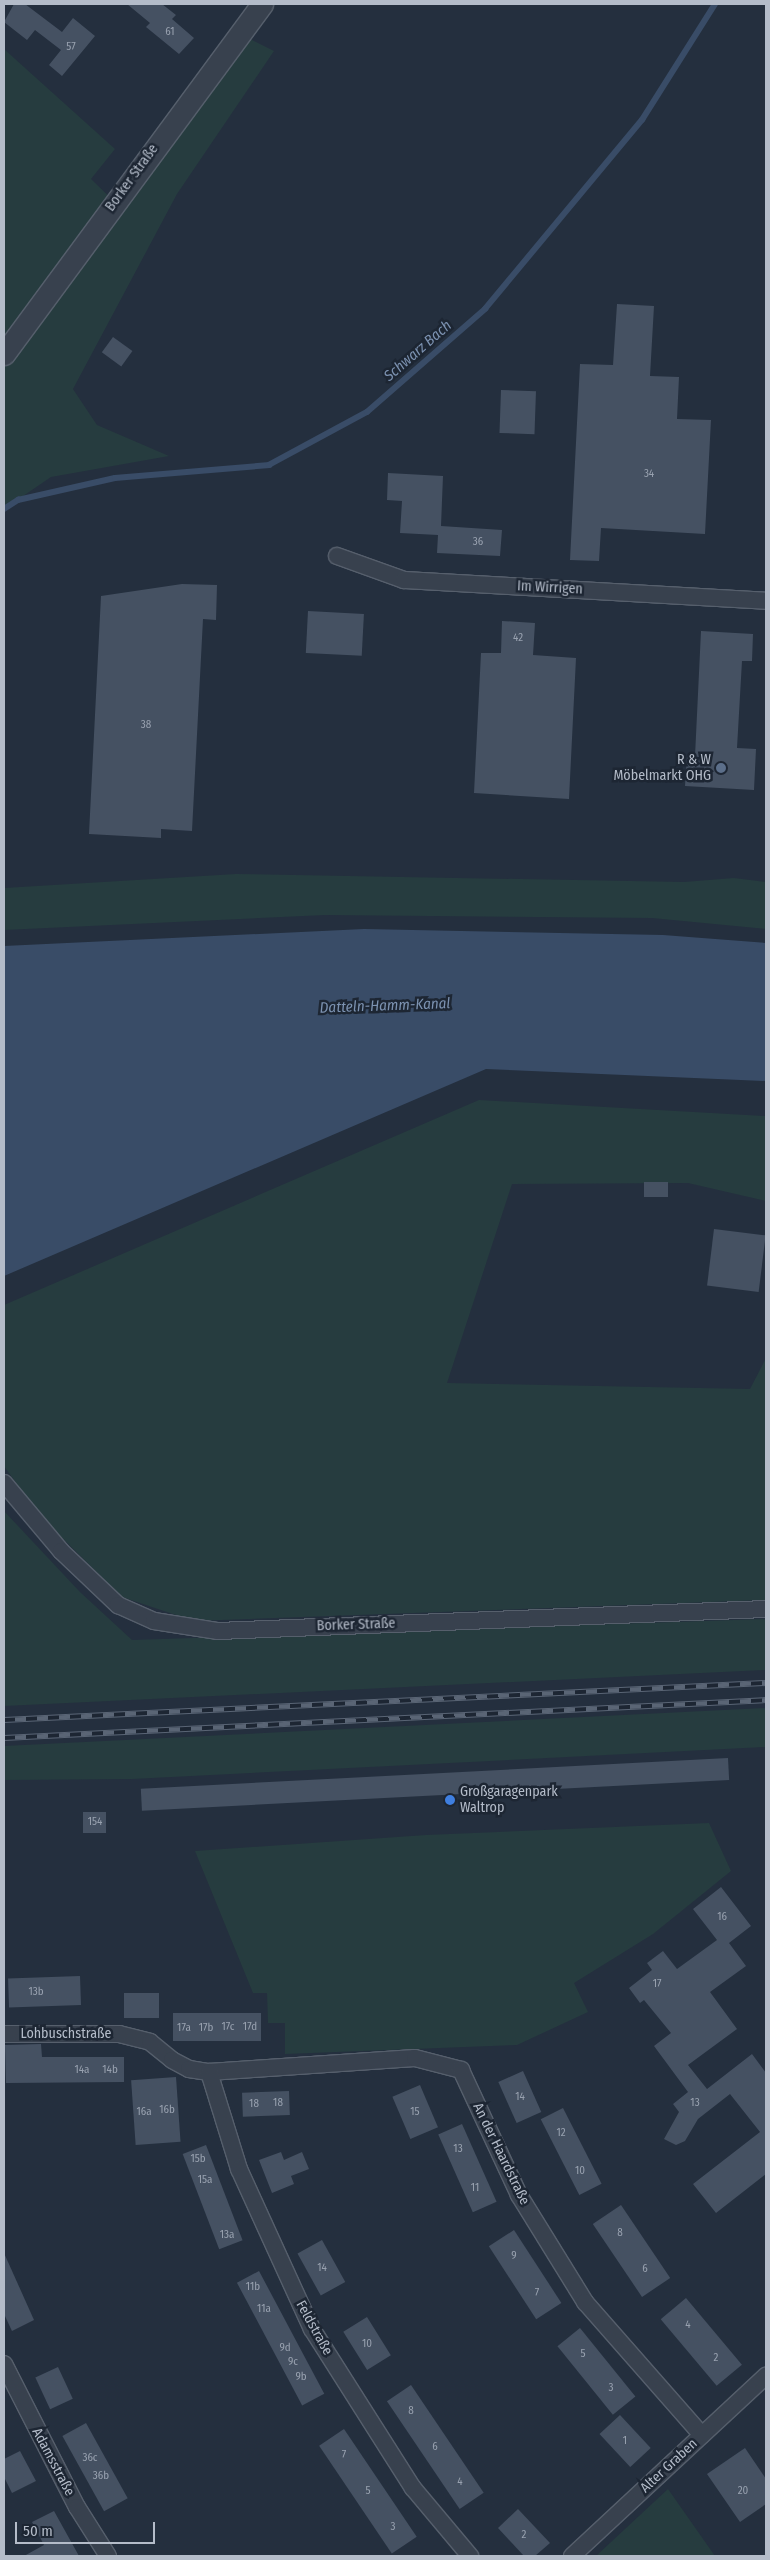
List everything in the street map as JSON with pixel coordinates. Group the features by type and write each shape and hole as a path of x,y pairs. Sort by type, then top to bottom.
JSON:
{"street":[{"name":"Borker Straße","path":"4,354 262,4"},
{"name":"Im Wirrigen","path":"337,556 404,580 766,601"},
{"name":"Borker Straße","path":"4,1483 62,1551 118,1605 154,1621 218,1631 766,1609"},
{"name":"Lohbuschstraße","path":"4,2034 119,2034 150,2042 172,2060 189,2069 209,2072"},
{"name":"An der Haardstraße","path":"209,2072 415,2058 461,2070 519,2195 585,2302 702,2435"},
{"name":"Feldstraße","path":"209,2072 239,2169 312,2329 413,2488 470,2556"},
{"name":"Adamsstraße","path":"4,2364 77,2507 108,2556"},
{"name":"Alter Graben","path":"572,2556 766,2376"}],"green space":[{"path":"250,39 274,51 177,194 73,389 97,425 169,456 51,477 4,509 4,49 115,149 91,179 122,209"},
{"path":"236,874 684,882 734,878 766,882 766,929 652,918 325,915 4,930 4,888"},
{"path":"479,1100 766,1116 766,1201 688,1183 512,1184 447,1383 750,1389 766,1358 766,1600 194,1621 122,1597 39,1515 4,1466 4,1305"},
{"path":"4,1511 80,1592 132,1640 766,1619 766,1670 4,1706"},
{"path":"766,1708 766,1747 132,1779 4,1780 4,1746"},
{"path":"709,1823 731,1871 653,1934 574,1983 588,2012 517,2045 285,2054 285,2023 268,2023 267,1993 253,1993 195,1851 426,1835"},
{"path":"668,2489 715,2556 596,2556"}],"water":[{"name":"Datteln-Hamm-Kanal","path":"364,929 663,935 766,943 766,1081 486,1069 4,1276 4,946"}],"building":[{"path":"14,4 25,4 62,32 73,18 95,36 62,76 49,65 61,50 35,30 27,40 4,22"},
{"path":"127,4 162,4 176,15 172,19 194,38 179,54 146,27 150,23"},
{"path":"617,304 654,306 650,376 679,377 677,419 711,420 705,534 601,528 599,561 570,560 580,364 613,365"},
{"path":"113,337 132,351 121,366 102,352"},
{"path":"501,390 536,391 534,434 499,433"},
{"path":"388,473 443,476 441,526 502,530 500,556 437,553 438,535 400,533 402,501 387,500"},
{"path":"182,584 217,585 216,620 203,619 192,831 161,829 161,838 89,834 101,596"},
{"path":"308,611 364,614 362,656 306,653"},
{"path":"502,621 535,623 533,655 576,658 569,799 474,793 481,653 501,653"},
{"path":"701,631 753,634 752,661 742,661 737,748 756,749 754,790 685,786 687,756 695,756"},
{"path":"644,1182 668,1182 668,1197 644,1197"},
{"path":"714,1229 766,1235 759,1292 707,1286"},
{"path":"728,1758 729,1780 142,1811 141,1789"},
{"path":"83,1812 106,1812 106,1833 83,1833"},
{"path":"721,1887 751,1926 729,1943 746,1966 710,1992 737,2029 688,2065 707,2089 752,2054 766,2073 766,2174 716,2213 693,2184 760,2132 730,2094 698,2119 685,2141 676,2145 664,2139 679,2112 673,2104 688,2092 654,2046 671,2033 644,2000 640,2003 629,1988 652,1970 647,1963 663,1951 677,1969 717,1940 693,1909"},
{"path":"80,1976 81,2005 9,2007 8,1979"},
{"path":"124,1993 159,1993 159,2018 124,2018"},
{"path":"173,2013 261,2013 261,2041 173,2041"},
{"path":"41,2044 42,2057 124,2057 124,2082 6,2083 5,2045"},
{"path":"523,2071 541,2112 517,2123 498,2082"},
{"path":"176,2077 181,2142 136,2145 131,2080"},
{"path":"420,2085 438,2127 410,2139 392,2097"},
{"path":"289,2091 290,2115 243,2117 242,2093"},
{"path":"563,2108 602,2184 579,2195 541,2119"},
{"path":"462,2124 497,2202 473,2212 438,2135"},
{"path":"206,2145 243,2240 219,2249 183,2154"},
{"path":"281,2152 284,2160 302,2152 309,2169 291,2176 294,2184 272,2193 259,2160"},
{"path":"621,2205 670,2278 642,2297 593,2224"},
{"path":"514,2230 561,2303 536,2319 489,2246"},
{"path":"322,2240 345,2282 321,2296 298,2254"},
{"path":"4,2253 34,2320 12,2331 4,2314"},
{"path":"259,2271 324,2394 302,2405 237,2283"},
{"path":"686,2298 742,2365 717,2386 661,2319"},
{"path":"367,2317 391,2355 367,2370 343,2332"},
{"path":"580,2328 635,2396 613,2415 557,2346"},
{"path":"58,2367 73,2399 50,2409 35,2378"},
{"path":"411,2385 484,2493 460,2509 387,2401"},
{"path":"620,2415 651,2448 630,2467 600,2434"},
{"path":"86,2423 128,2498 104,2511 62,2436"},
{"path":"344,2429 417,2537 392,2554 319,2446"},
{"path":"745,2448 766,2479 766,2504 740,2522 707,2474"},
{"path":"20,2451 36,2481 12,2493 4,2477 4,2459"},
{"path":"518,2509 550,2543 535,2556 524,2556 498,2528"},
{"path":"54,2511 79,2556 24,2556 44,2545 32,2522"}],"waterway":[{"name":"Schwarz Bach","path":"4,509 18,500 115,478 269,465 367,412 485,309 642,120 715,4"}],"railway":[{"path":"4,1720 766,1683"},
{"path":"4,1738 766,1700"}],"place":[{"name":"R & W Möbelmarkt OHG","path":"721,768"},
{"name":"Großgaragenpark Waltrop","path":"450,1800"}]}
